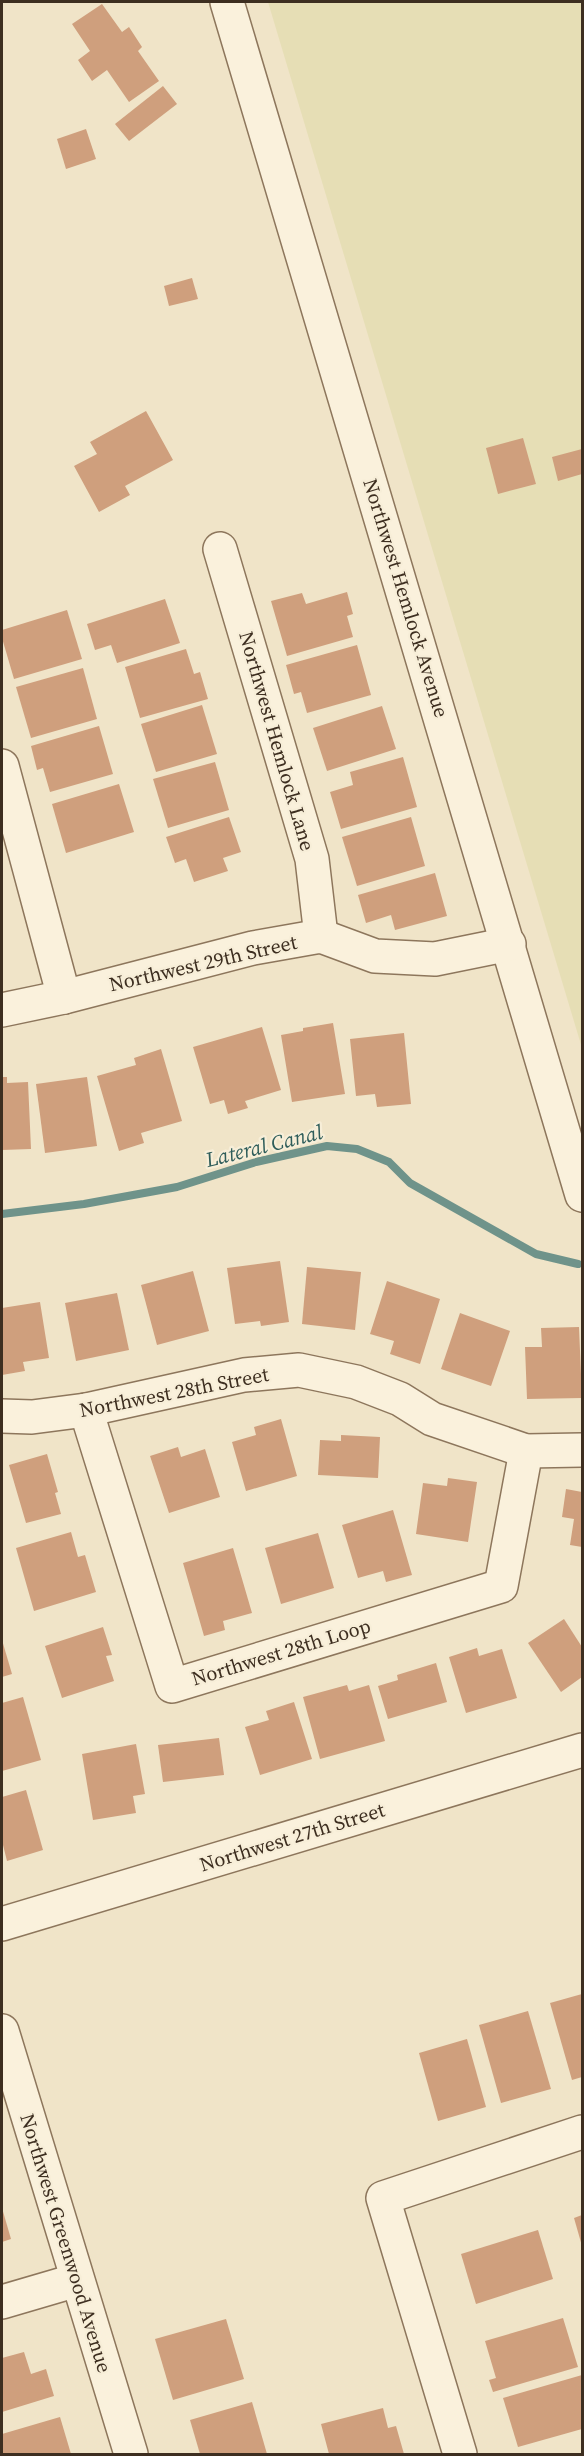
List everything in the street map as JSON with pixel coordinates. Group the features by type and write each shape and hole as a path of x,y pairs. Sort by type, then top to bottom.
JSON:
{"street":[{"name":"Northwest Hemlock Avenue","path":"227,2 582,1195"},
{"name":"Northwest Hemlock Lane","path":"220,549 312,859 321,936"},
{"path":"2,766 64,997"},
{"name":"Northwest 29th Street","path":"2,1010 64,997 252,948 321,936 375,956 411,958 435,958 509,944"},
{"name":"Northwest 28th Street","path":"2,1416 32,1417 86,1410 244,1375 299,1370 356,1382 400,1399 432,1419 526,1451 582,1450"},
{"name":"Northwest 28th Loop","path":"86,1410 172,1686 501,1586 526,1451"},
{"name":"Northwest 27th Street","path":"2,1924 582,1750"},
{"name":"Northwest Greenwood Avenue","path":"2,2031 131,2454"},
{"path":"460,2454 383,2198 582,2132"},
{"path":"2,2302 77,2280"}],"shaded area":[{"path":"268,2 582,2 582,1048"}],"building":[{"path":"102,4 122,32 129,27 142,47 138,51 159,81 129,102 107,70 92,81 78,60 90,51 72,24"},
{"path":"163,86 177,104 129,141 115,124"},
{"path":"86,129 96,159 66,169 57,139"},
{"path":"192,278 198,299 169,306 164,286"},
{"path":"146,411 173,460 125,486 130,495 99,512 74,466 97,454 90,442"},
{"path":"523,438 536,484 498,494 486,448"},
{"path":"582,449 582,474 558,481 552,457"},
{"path":"347,592 353,614 347,616 353,637 287,656 271,601 302,593 306,604"},
{"path":"165,599 180,643 117,663 111,645 95,650 87,624"},
{"path":"67,610 82,659 14,679 2,638 2,630"},
{"path":"357,645 371,695 307,713 301,692 294,694 286,665"},
{"path":"186,649 194,674 200,672 208,699 140,718 125,667"},
{"path":"83,668 97,719 31,738 16,687"},
{"path":"202,705 217,754 156,772 141,724"},
{"path":"382,706 396,749 327,771 313,728"},
{"path":"99,726 113,774 50,792 43,768 37,770 31,746"},
{"path":"403,757 417,807 341,829 330,792 353,785 350,772"},
{"path":"215,762 229,810 168,828 153,779"},
{"path":"119,784 134,832 66,853 52,804"},
{"path":"229,817 241,852 223,858 228,871 194,882 186,859 175,863 166,837"},
{"path":"411,817 425,866 357,886 342,837"},
{"path":"435,873 447,916 395,930 391,915 366,923 358,895"},
{"path":"333,1023 345,1094 292,1102 281,1035 303,1031 303,1028"},
{"path":"262,1027 281,1090 245,1101 248,1108 228,1114 224,1100 210,1104 193,1047"},
{"path":"404,1033 411,1104 377,1107 375,1094 356,1096 350,1039"},
{"path":"161,1049 182,1121 141,1133 144,1143 119,1151 97,1076 136,1065 134,1058"},
{"path":"2,1077 7,1077 7,1083 28,1082 31,1149 2,1150"},
{"path":"87,1077 97,1146 45,1153 36,1084"},
{"path":"280,1261 289,1322 261,1326 260,1321 235,1324 227,1268"},
{"path":"307,1267 361,1272 355,1330 302,1324"},
{"path":"193,1271 209,1331 157,1345 141,1285"},
{"path":"387,1281 440,1299 420,1364 390,1354 394,1341 370,1334"},
{"path":"117,1293 129,1350 76,1361 65,1303"},
{"path":"40,1302 49,1358 23,1362 25,1371 2,1375 2,1308"},
{"path":"460,1313 510,1331 491,1386 441,1369"},
{"path":"579,1327 582,1398 527,1399 525,1347 542,1347 541,1328"},
{"path":"281,1419 297,1476 246,1491 232,1442 256,1435 254,1427"},
{"path":"341,1435 380,1437 378,1478 318,1475 320,1440 341,1441"},
{"path":"178,1447 181,1457 205,1449 220,1497 169,1513 150,1456"},
{"path":"47,1454 58,1492 55,1493 61,1514 26,1523 9,1465"},
{"path":"448,1478 477,1482 468,1542 416,1534 423,1483 447,1486"},
{"path":"566,1489 582,1492 582,1547 570,1545 574,1519 562,1517"},
{"path":"393,1510 412,1575 386,1582 383,1571 358,1578 342,1525"},
{"path":"71,1532 78,1557 85,1555 96,1592 34,1611 16,1548"},
{"path":"318,1533 334,1588 281,1604 265,1548"},
{"path":"233,1548 252,1613 223,1621 225,1630 204,1636 183,1563"},
{"path":"564,1619 582,1647 582,1677 561,1692 528,1643"},
{"path":"103,1627 112,1655 106,1656 114,1681 62,1698 45,1646"},
{"path":"2,1640 12,1674 2,1677"},
{"path":"477,1648 479,1656 502,1649 517,1698 466,1713 449,1657"},
{"path":"436,1663 447,1702 388,1719 378,1686 398,1680 397,1675"},
{"path":"347,1685 349,1691 369,1685 385,1741 320,1759 303,1697"},
{"path":"23,1697 41,1760 2,1771 2,1703"},
{"path":"294,1702 312,1759 260,1775 245,1727 269,1720 266,1711"},
{"path":"219,1738 224,1775 163,1782 158,1745"},
{"path":"136,1744 145,1794 133,1796 136,1813 93,1820 82,1754"},
{"path":"26,1790 43,1850 7,1861 2,1841 2,1797"},
{"path":"582,1994 582,2077 572,2080 550,2003"},
{"path":"528,2011 551,2089 501,2103 479,2025"},
{"path":"467,2039 486,2107 438,2121 419,2053"},
{"path":"2,2208 11,2239 2,2242"},
{"path":"582,2215 582,2246 574,2218"},
{"path":"538,2230 553,2279 476,2304 461,2254"},
{"path":"563,2318 578,2367 493,2392 489,2380 496,2378 485,2341"},
{"path":"226,2319 244,2379 173,2400 155,2339"},
{"path":"24,2352 31,2374 46,2369 54,2396 2,2412 2,2358"},
{"path":"582,2375 582,2429 518,2447 503,2398"},
{"path":"252,2402 267,2454 200,2454 190,2420"},
{"path":"383,2408 388,2428 396,2426 404,2454 329,2454 321,2424"},
{"path":"60,2417 71,2454 2,2454 2,2434"}],"waterway":[{"name":"Lateral Canal","path":"2,1214 84,1204 177,1187 256,1162 327,1146 357,1149 389,1162 410,1183 536,1254 578,1264"}]}
